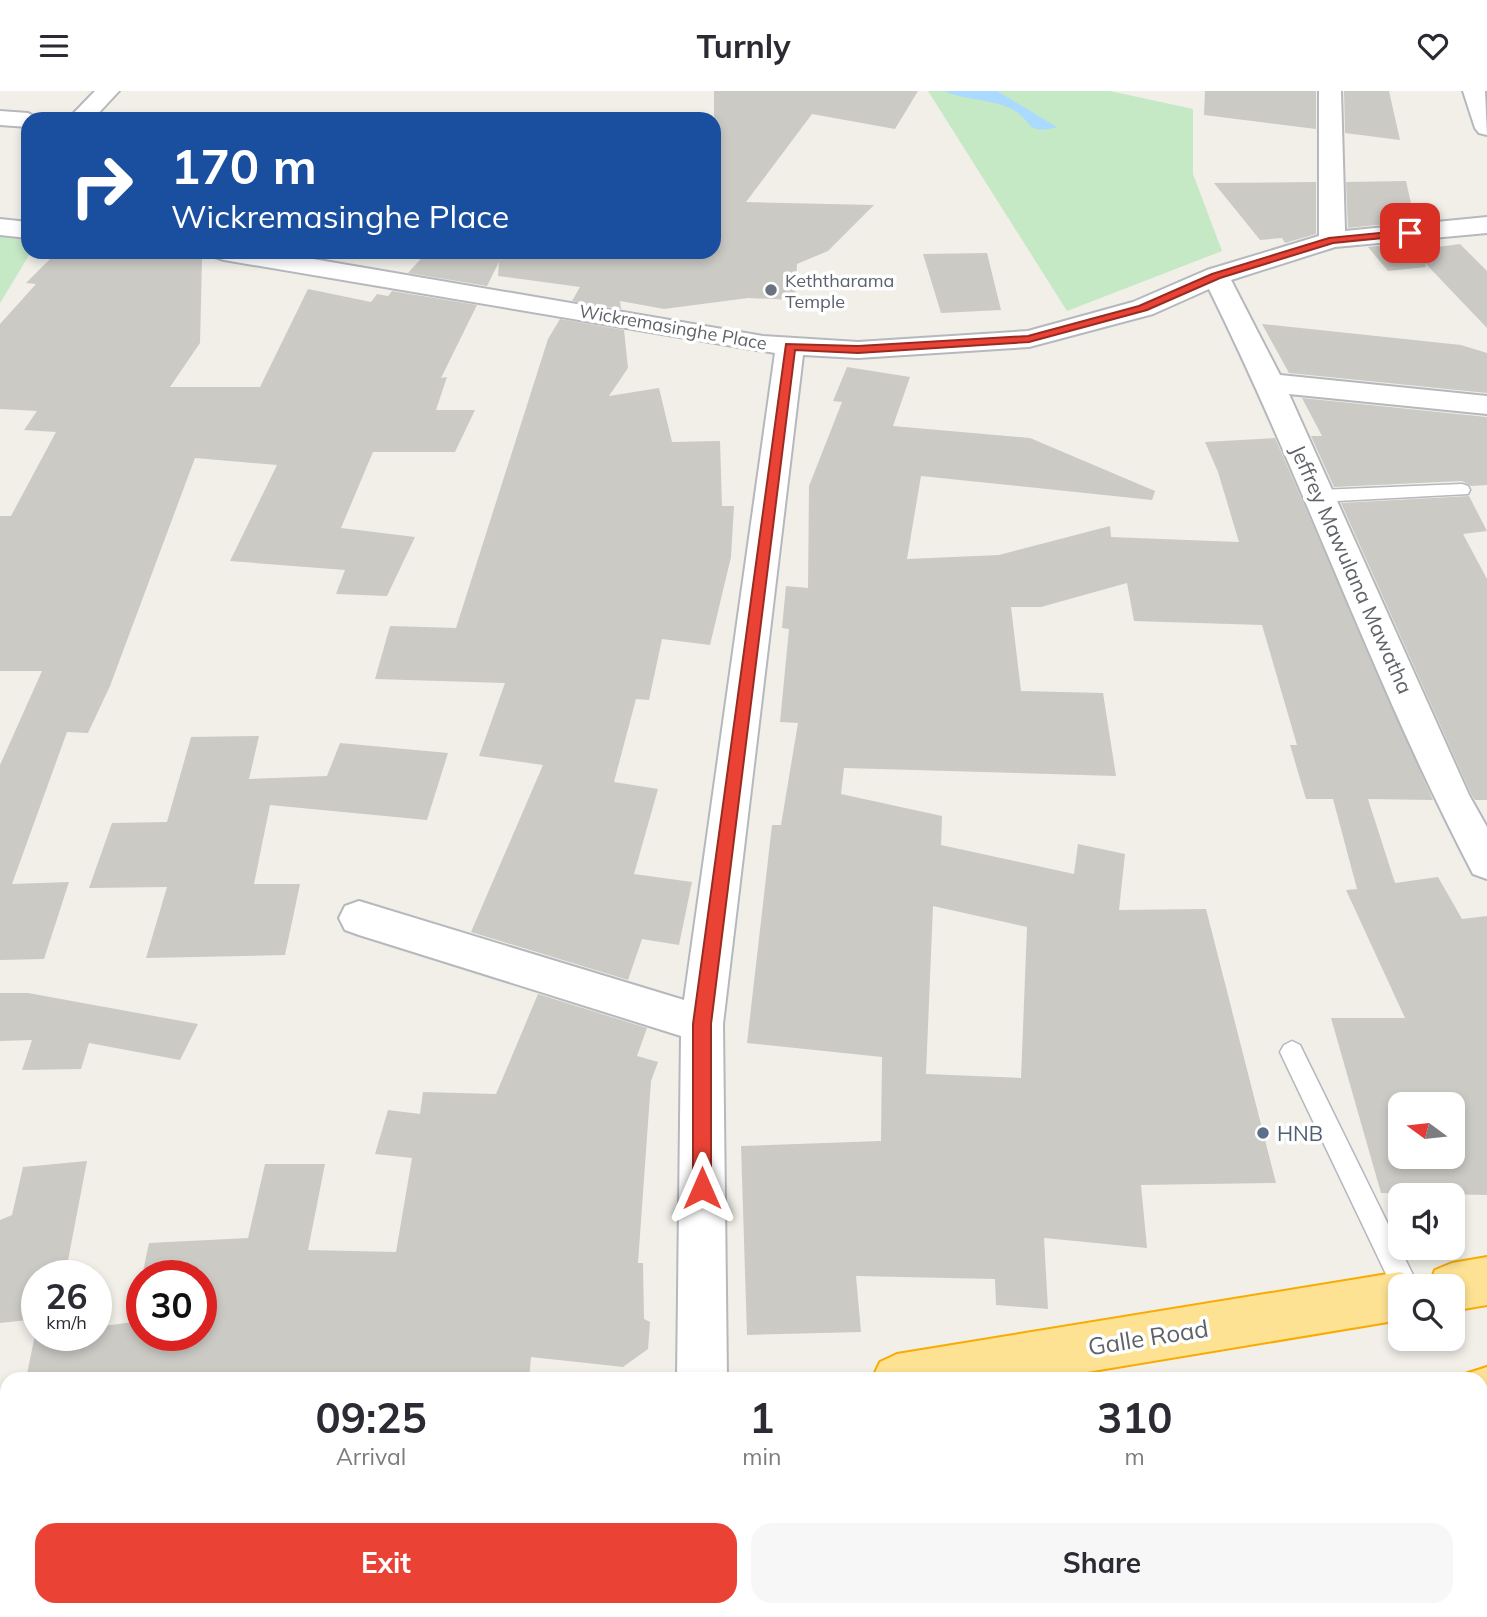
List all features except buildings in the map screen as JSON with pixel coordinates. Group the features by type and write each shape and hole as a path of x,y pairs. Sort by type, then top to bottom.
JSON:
{"highway":[{"path":"1465,1285 1487,1281"},
{"name":"Galle Road","path":"939,1372 1388,1298"}],"street":[{"path":"87,112 108,91"},
{"path":"1330,91 1332,240"},
{"path":"1474,91 1487,128"},
{"path":"0,118 21,120"},
{"name":"Wickremasinghe Place","path":"266,259 790,346 858,349 1029,339 1143,308 1216,276 1332,240 1487,225"},
{"path":"0,227 21,229"},
{"name":"Jeffrey Mawulana Mawatha","path":"1216,276 1270,383 1452,798 1487,863"},
{"path":"702,1372 702,1024 790,346"},
{"path":"1270,383 1487,405"},
{"path":"359,918 702,1024"}],"lane":[{"path":"1319,496 1462,490"},
{"path":"1292,1052 1399,1274"}],"green space":[{"path":"928,91 1110,91 1193,109 1193,174 1222,251 1067,311"},
{"path":"0,235 21,236 21,259 27,259 0,303"}],"water":[{"path":"944,91 997,91 1057,127 1039,130 1010,108"}],"place":[{"name":"Keththarama Temple","path":"771,290"},
{"name":"HNB","path":"1263,1133"}],"route":[{"path":"702,1188 702,1024 790,346 858,349 1029,339 1143,308 1216,276 1332,240 1410,233"}]}
